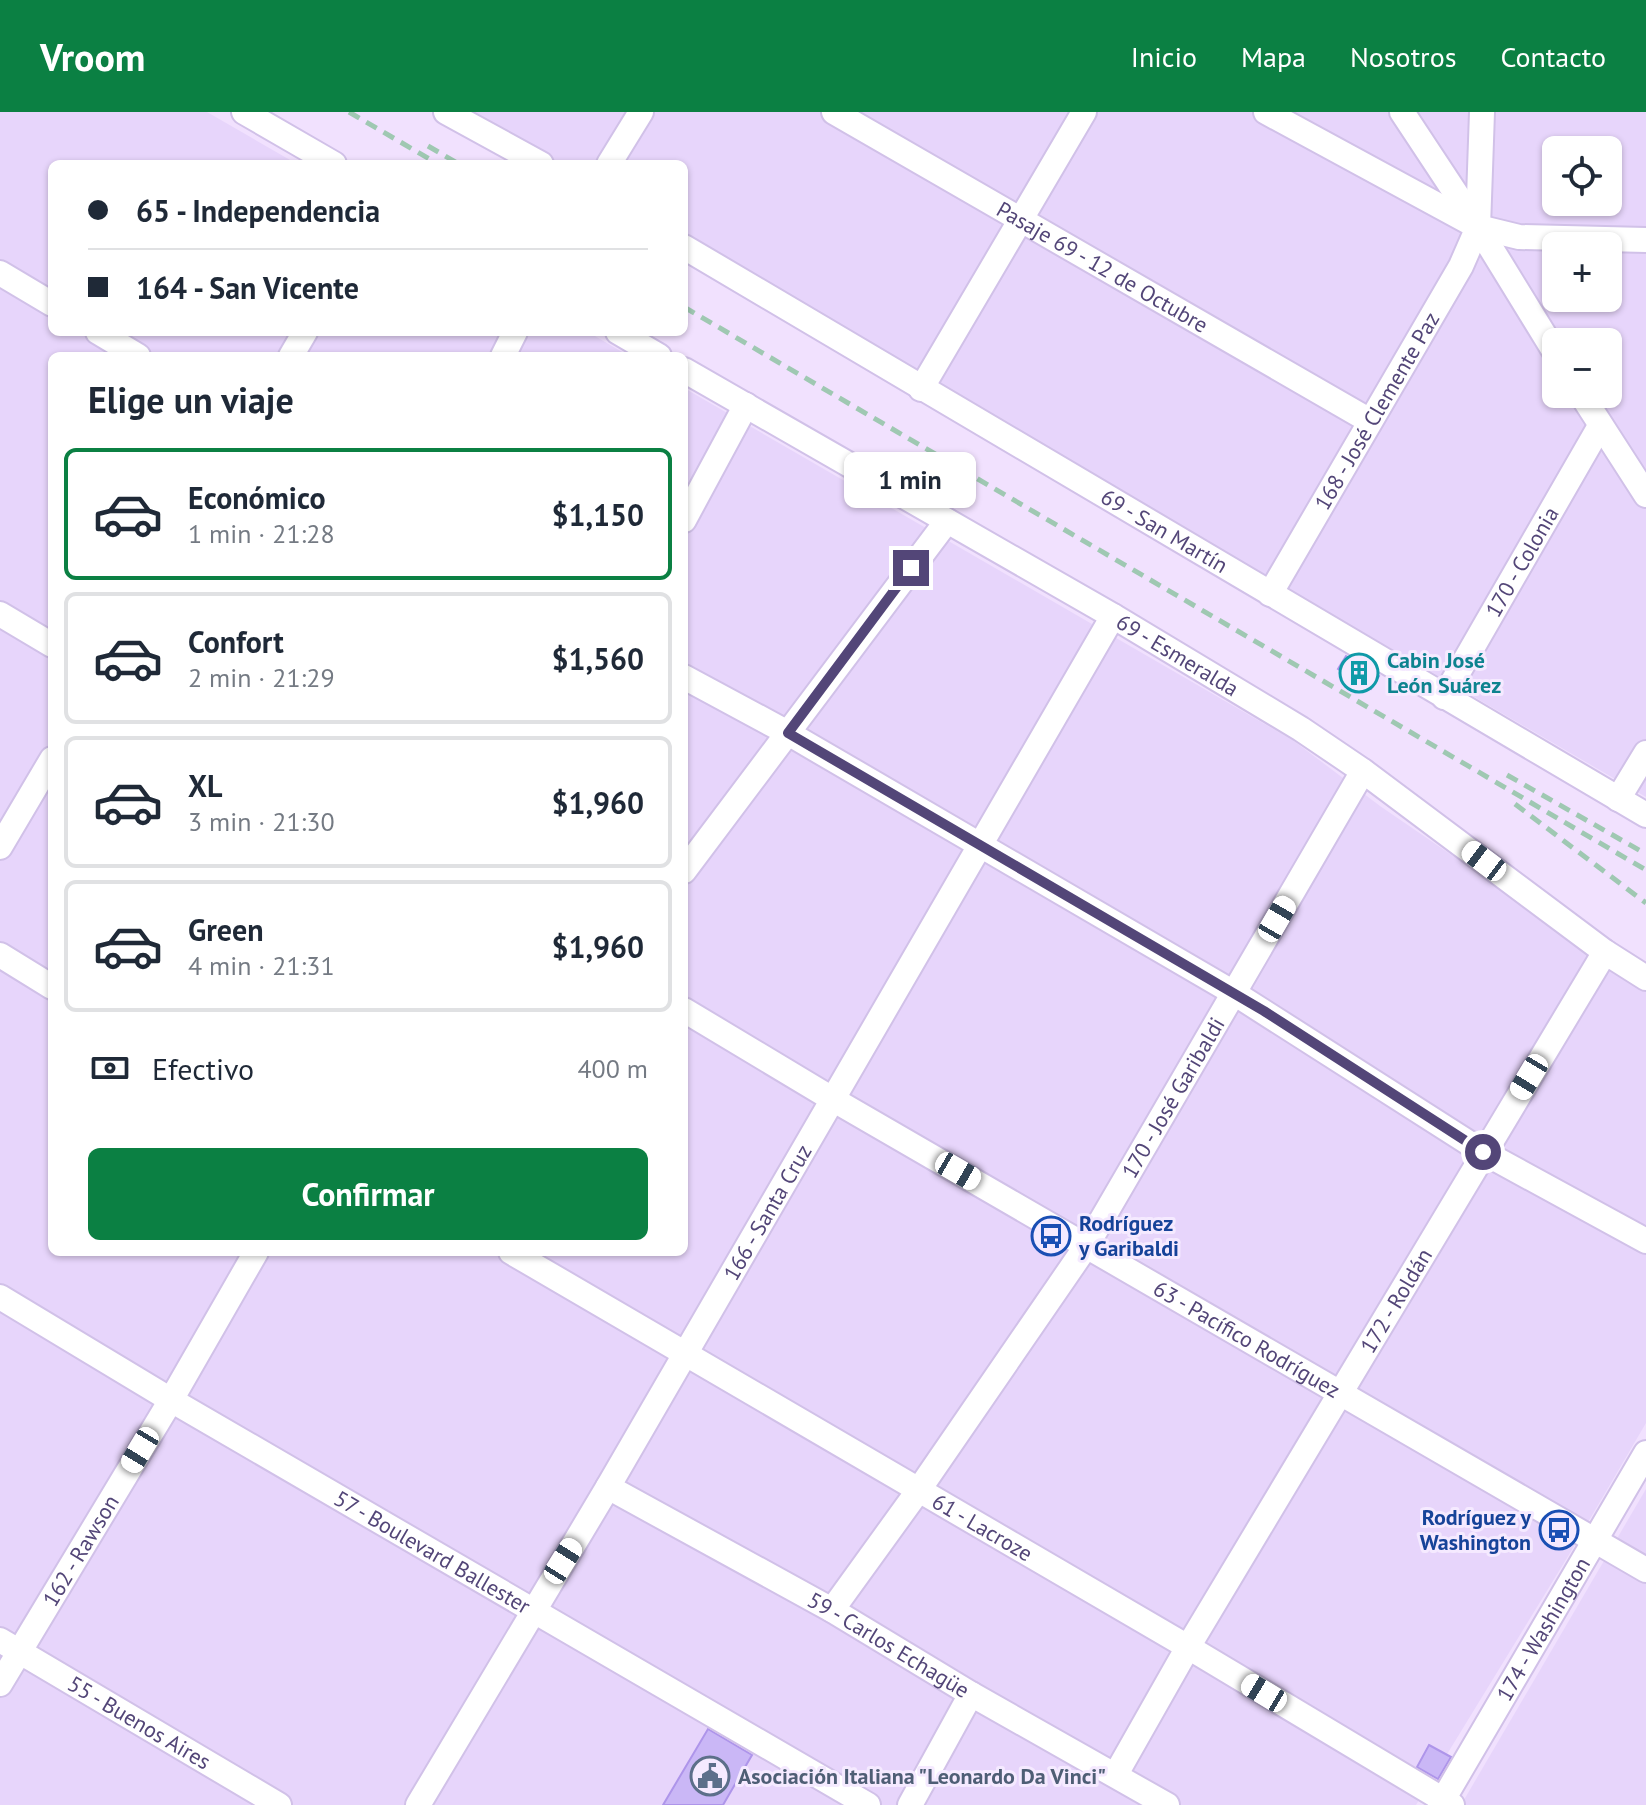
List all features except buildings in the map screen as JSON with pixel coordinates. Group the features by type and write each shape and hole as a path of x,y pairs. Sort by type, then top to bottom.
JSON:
{"street":[{"path":"244,112 327,160"},
{"path":"446,112 534,160"},
{"path":"611,160 641,112"},
{"name":"Pasaje 69 - 12 de Octubre","path":"834,112 1370,421"},
{"path":"921,389 1084,112"},
{"path":"1266,112 1478,227 1519,237 1646,240"},
{"path":"1402,112 1542,331"},
{"path":"1478,227 1482,112"},
{"path":"487,134 498,153 510,160"},
{"name":"168 - José Clemente Paz","path":"1270,594 1461,266 1478,227"},
{"name":"69 - San Martín","path":"690,253 1646,815"},
{"path":"0,273 48,302"},
{"path":"105,336 131,352"},
{"path":"626,336 644,345"},
{"name":"69 - Esmeralda","path":"688,372 1113,616 1301,729 1363,771 1605,952 1646,978"},
{"path":"688,513 746,405"},
{"path":"1589,408 1646,495"},
{"name":"170 - Colonia","path":"1444,697 1600,426"},
{"path":"688,866 947,521"},
{"path":"0,614 48,643"},
{"name":"166 - Santa Cruz","path":"418,1805 608,1487 1113,616"},
{"path":"688,679 788,733 1234,993 1483,1152 1646,1241"},
{"path":"1618,799 1646,753"},
{"path":"0,847 48,766"},
{"name":"170 - José Garibaldi","path":"832,1610 1087,1245 1363,771"},
{"name":"172 - Roldán","path":"1116,1774 1188,1647 1605,952"},
{"path":"0,955 48,985"},
{"name":"63 - Pacífico Rodríguez","path":"688,1012 1646,1570"},
{"name":"162 - Rawson","path":"0,1684 9,1646 171,1400 254,1256"},
{"name":"61 - Lacroze","path":"518,1256 1188,1647 1445,1803"},
{"name":"57 - Boulevard Ballester","path":"0,1297 171,1400 868,1805"},
{"name":"174 - Washington","path":"1445,1803 1646,1453"},
{"name":"59 - Carlos Echagüe","path":"608,1487 832,1610 971,1694 1167,1805"},
{"name":"55 - Buenos Aires","path":"9,1646 279,1805"},
{"path":"910,1805 971,1694"}],"shaded area":[{"path":"0,112 207,112 290,160 48,160 48,336 595,336 622,352 48,352 48,1256 688,1256 688,390 1294,741 1380,806 1646,988 1646,1423 1416,1805 0,1805"},
{"path":"468,112 1646,112 1646,797 688,239 688,160 551,160"},
{"path":"1646,1489 1646,1805 1461,1805"}],"railway":[{"path":"349,112 431,160"},
{"path":"428,146 452,160"},
{"path":"688,309 1646,870"},
{"path":"1507,775 1646,854"},
{"path":"1515,804 1646,903"}],"place":[{"name":"Cabin José León Suárez","path":"1359,673"},
{"name":"Rodríguez y Garibaldi","path":"1051,1236"},
{"name":"Rodríguez y Washington","path":"1559,1530"},
{"name":"Asociación Italiana \"Leonardo Da Vinci\"","path":"710,1776"}],"route":[{"path":"911,568 788,733 1264,1011 1483,1152"}]}
